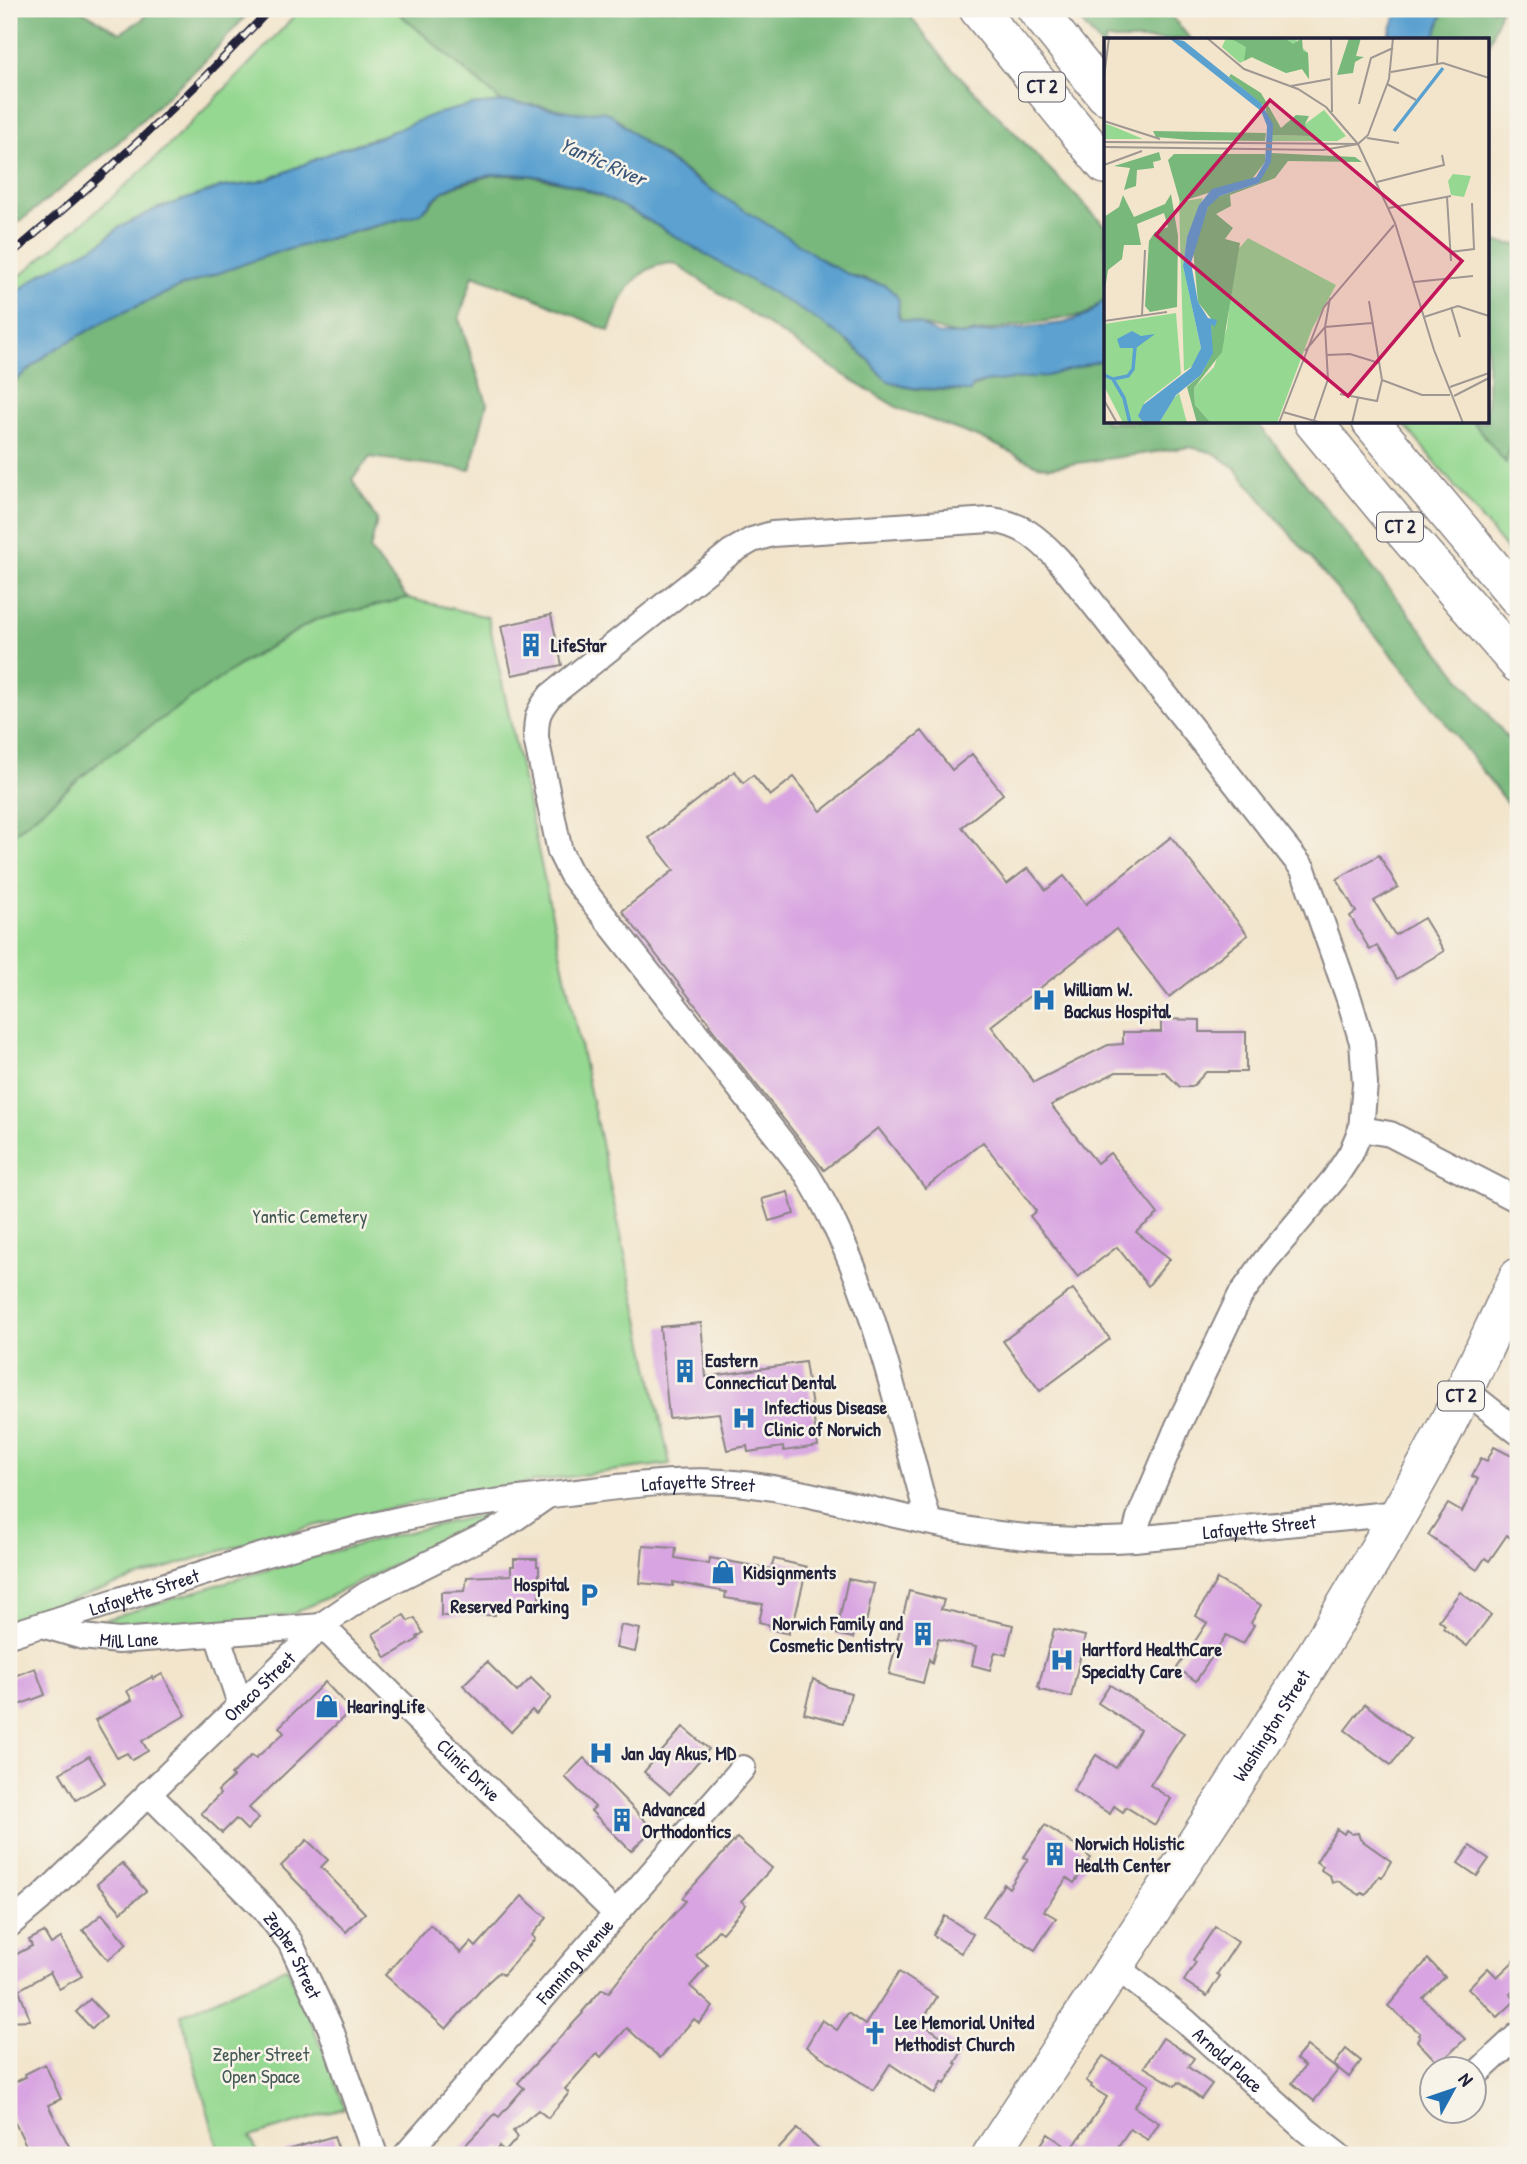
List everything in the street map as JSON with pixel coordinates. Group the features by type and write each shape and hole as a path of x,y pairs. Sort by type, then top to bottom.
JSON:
{"highway":[{"name":"CT 2","path":"978,9 1104,164"},
{"name":"CT 2","path":"1036,9 1104,94"},
{"name":"CT 2","path":"1315,424 1488,631 1506,678 1518,692"},
{"name":"CT 2","path":"1373,424 1518,598"},
{"path":"1488,631 1518,664"},
{"name":"Washington Street","path":"991,2155 1261,1742 1399,1513 1518,1277"}],"street":[{"path":"929,1522 865,1295 850,1256 807,1174 571,874 560,852 536,738 536,718 550,696 731,552 752,540 772,534 991,520 1020,527 1038,537 1058,559 1303,869 1362,1042 1365,1084 1361,1129 1351,1153 1240,1296 1178,1426 1139,1518 1134,1539"},
{"path":"1361,1129 1390,1134 1518,1200"},
{"path":"1464,1388 1518,1432"},
{"name":"Lafayette Street","path":"9,1635 352,1531 457,1508 670,1482 723,1482 782,1489 929,1522 1030,1536 1095,1540 1134,1539 1399,1513"},
{"name":"Oneco Street","path":"9,1925 41,1898 322,1626 367,1594 504,1526 547,1496"},
{"name":"Mill Lane","path":"42,1625 83,1637 106,1640 322,1626"},
{"name":"Clinic Drive","path":"322,1626 616,1914"},
{"path":"217,1634 240,1704"},
{"name":"Fanning Avenue","path":"406,2155 743,1768"},
{"name":"Zepher Street","path":"148,1793 264,1909 290,1941 330,2027 374,2155"},
{"name":"Arnold Place","path":"1115,1966 1184,2020 1306,2130 1338,2155"},
{"path":"1488,2064 1518,2035"}],"green space":[{"path":"9,9 79,9 120,33 143,19 149,9 252,9 206,60 112,148 9,230"},
{"path":"301,9 394,9 502,102 471,105 338,150 269,179 222,187 156,209 118,228 101,243 9,298 9,285 157,157"},
{"path":"394,9 904,9 947,63 1104,225 1104,299 1086,315 957,335 900,319 896,296 878,283 845,274 726,200 635,136 618,119 597,112 576,113 544,106 502,102"},
{"path":"1071,9 1166,9 1189,38 1104,38 1104,50"},
{"path":"1444,9 1501,9 1488,48 1488,38 1432,38"},
{"path":"493,175 531,176 568,184 613,201 799,307 842,337 894,384 915,389 965,391 985,382 1023,378 1104,359 1104,424 1259,424 1518,751 1518,818 1413,680 1234,467 1214,453 1190,447 1050,467 1037,465 988,441 898,408 674,263 649,269 639,276 624,295 609,331 533,297 473,275 459,319 487,403 470,470 370,457 352,479 377,520 370,550 407,598 315,620 245,661 103,759 9,838 9,386 49,353 109,319 177,288 275,253 396,221 426,209 442,192"},
{"path":"1488,241 1518,245 1518,411 1506,463 1475,424 1488,424"},
{"path":"1518,411 1518,564 1404,424 1475,424 1506,463"},
{"name":"Yantic Cemetery","path":"407,598 488,617 670,1464 508,1486 348,1518 212,1554 9,1621 9,837 77,779 183,699 315,620"},
{"path":"482,1515 487,1517 484,1522 293,1614 243,1622 103,1632 95,1626 101,1621 290,1563"},
{"name":"Zepher Street Open Space","path":"287,1967 330,2066 345,2108 250,2137 259,2155 220,2155 181,2015"}],"water":[{"path":"1398,9 1444,9 1435,38 1388,38"},
{"name":"Yantic River","path":"509,102 580,113 601,111 611,114 641,141 697,181 829,265 858,279 885,285 899,300 900,319 920,324 937,334 963,335 1064,323 1088,315 1104,300 1104,359 1047,376 985,382 973,385 970,392 901,386 884,378 857,349 808,314 641,216 584,189 554,180 523,175 492,175 447,189 419,214 275,253 177,288 109,319 49,353 9,386 9,298 41,274 101,243 118,228 156,209 222,187 269,179 432,115 471,105"}],"building":[{"name":"LifeStar","path":"551,615 562,665 512,675 501,626"},
{"path":"922,731 952,770 972,754 1003,794 962,827 1007,884 1028,868 1046,890 1064,876 1086,904 1171,837 1248,935 1169,997 1116,929 991,1026 1034,1082 1108,1045 1123,1044 1123,1032 1161,1032 1161,1019 1200,1020 1200,1032 1246,1032 1246,1072 1206,1072 1192,1087 1180,1087 1165,1072 1116,1072 1051,1105 1097,1163 1110,1153 1158,1214 1136,1232 1170,1259 1148,1286 1117,1247 1078,1277 1030,1216 1036,1211 983,1142 925,1188 878,1128 824,1170 622,911 674,870 649,838 735,771 743,783 753,775 770,796 794,777 821,811"},
{"path":"1379,855 1398,887 1374,901 1395,935 1424,918 1444,951 1397,979 1377,946 1370,950 1350,916 1356,912 1337,879"},
{"path":"788,1192 794,1214 769,1221 762,1199"},
{"path":"1073,1289 1110,1339 1040,1391 1003,1341"},
{"path":"701,1323 706,1377 805,1362 818,1446 784,1451 783,1447 748,1452 747,1446 727,1450 719,1413 669,1418 660,1327"},
{"path":"1494,1447 1518,1459 1518,1544 1507,1535 1489,1561 1485,1558 1477,1570 1428,1535 1448,1504 1462,1512 1478,1479 1472,1476 1481,1458 1487,1461"},
{"path":"643,1546 676,1548 675,1558 709,1564 710,1558 771,1569 774,1559 807,1567 792,1630 789,1629 789,1634 769,1629 770,1625 759,1622 763,1604 725,1598 726,1592 673,1582 673,1586 640,1583"},
{"path":"514,1559 537,1559 539,1605 494,1605 495,1615 441,1616 441,1592 465,1591 467,1577 511,1575"},
{"path":"848,1579 874,1584 866,1623 857,1621 853,1638 836,1634"},
{"path":"1217,1579 1261,1605 1243,1644 1226,1635 1196,1681 1177,1668 1207,1623 1196,1616"},
{"path":"909,1591 944,1600 941,1609 1013,1625 1006,1655 995,1652 990,1670 972,1665 976,1647 938,1639 923,1683 889,1674"},
{"path":"1460,1592 1491,1615 1467,1646 1443,1628 1445,1625 1439,1620"},
{"path":"404,1615 408,1621 415,1618 423,1633 418,1639 386,1658 373,1634"},
{"path":"621,1625 640,1629 635,1652 616,1648"},
{"name":"Hartford HealthCare Specialty Care","path":"1054,1629 1085,1636 1071,1697 1040,1690 1038,1687"},
{"path":"487,1662 517,1692 531,1678 551,1698 536,1714 532,1710 511,1732 463,1685"},
{"path":"35,1668 45,1695 16,1706 9,1687 9,1678"},
{"path":"162,1674 186,1715 142,1741 148,1751 132,1760 127,1753 117,1758 95,1720 132,1700 127,1691"},
{"path":"813,1679 828,1687 851,1693 843,1723 804,1713"},
{"path":"325,1682 351,1710 249,1808 259,1818 247,1830 236,1819 222,1833 201,1813 220,1794 218,1791 233,1777 231,1775 252,1755 256,1758 284,1733 279,1727"},
{"path":"1110,1685 1184,1733 1150,1785 1171,1799 1155,1825 1126,1807 1123,1812 1114,1806 1110,1814 1073,1791 1096,1755 1116,1768 1140,1730 1098,1703"},
{"path":"1365,1704 1411,1739 1391,1765 1345,1730"},
{"path":"683,1727 709,1749 670,1794 644,1772"},
{"path":"89,1756 105,1783 76,1800 60,1773"},
{"name":"Advanced Orthodontics","path":"584,1758 653,1829 631,1851 591,1811 595,1807 565,1777"},
{"path":"1045,1825 1091,1858 1074,1883 1067,1878 1044,1911 1056,1918 1035,1950 983,1916 1004,1884 1009,1888 1028,1859 1024,1857"},
{"path":"1337,1829 1344,1834 1346,1830 1352,1834 1358,1833 1360,1839 1391,1861 1382,1877 1379,1876 1366,1895 1360,1895 1338,1881 1332,1883 1330,1876 1321,1870 1323,1866 1316,1862"},
{"path":"737,1838 772,1868 741,1901 746,1905 722,1933 718,1930 696,1956 708,1966 690,1986 713,2007 699,2023 694,2019 660,2058 627,2028 601,2057 597,2053 565,2089 569,2093 548,2118 538,2110 513,2131 518,2137 505,2152 499,2146 494,2155 456,2155 495,2114 499,2117 524,2088 518,2083 602,1989 609,1992 686,1901 682,1898"},
{"path":"307,1840 328,1860 321,1867 365,1913 346,1932 281,1866"},
{"path":"1470,1846 1489,1859 1477,1876 1458,1863"},
{"path":"122,1863 146,1891 121,1912 97,1884"},
{"path":"522,1896 547,1918 532,1935 535,1939 503,1975 499,1972 486,1984 446,2029 385,1975 430,1925 461,1953 471,1942 476,1947"},
{"path":"102,1914 127,1944 108,1960 83,1930"},
{"path":"945,1916 973,1934 961,1953 933,1935"},
{"path":"1215,1927 1238,1942 1217,1974 1220,1976 1207,1996 1184,1981 1196,1962 1193,1960"},
{"path":"44,1932 51,1944 61,1938 82,1976 59,1989 50,1972 19,1990 30,2020 9,2021 9,1958 32,1946 29,1940"},
{"path":"1518,1957 1518,1987 1510,1994 1516,2000 1498,2017 1468,1988 1488,1968 1497,1977"},
{"path":"1428,1959 1445,1977 1423,1998 1465,2039 1447,2056 1431,2056 1417,2041 1420,2033 1388,2006"},
{"name":"Lee Memorial United Methodist Church","path":"899,1972 937,1997 921,2023 963,2050 945,2084 942,2082 935,2094 890,2064 873,2090 806,2047 822,2020 837,2030 848,2013 865,2025"},
{"path":"90,1999 106,2016 92,2029 76,2012"},
{"path":"1163,2038 1194,2058 1188,2067 1212,2084 1201,2099 1178,2082 1175,2086 1144,2067"},
{"path":"1307,2046 1338,2070 1314,2101 1292,2083 1305,2066 1296,2059"},
{"path":"1346,2049 1361,2061 1349,2077 1334,2065"},
{"path":"1103,2056 1149,2085 1134,2107 1159,2123 1148,2140 1130,2129 1112,2155 1034,2155 1048,2134 1071,2150 1107,2097 1086,2081"},
{"path":"45,2064 61,2099 48,2105 71,2150 61,2155 31,2155 9,2111 9,2085"},
{"path":"797,2129 826,2155 773,2155"},
{"path":"334,2136 340,2155 285,2155 284,2151"}],"railway":[{"path":"9,256 143,137 270,9"}],"place":[{"name":"LifeStar","path":"531,645"},
{"name":"William W. Backus Hospital","path":"1044,1000"},
{"name":"Eastern Connecticut Dental","path":"685,1371"},
{"name":"Infectious Disease Clinic of Norwich","path":"744,1418"},
{"name":"Kidsignments","path":"723,1572"},
{"name":"Hospital Reserved Parking","path":"589,1595"},
{"name":"Norwich Family and Cosmetic Dentistry","path":"923,1634"},
{"name":"Hartford HealthCare Specialty Care","path":"1062,1660"},
{"name":"HearingLife","path":"327,1706"},
{"name":"Jan Jay Akus, MD","path":"601,1753"},
{"name":"Advanced Orthodontics","path":"622,1820"},
{"name":"Norwich Holistic Health Center","path":"1055,1854"},
{"name":"Lee Memorial United Methodist Church","path":"875,2033"}]}
